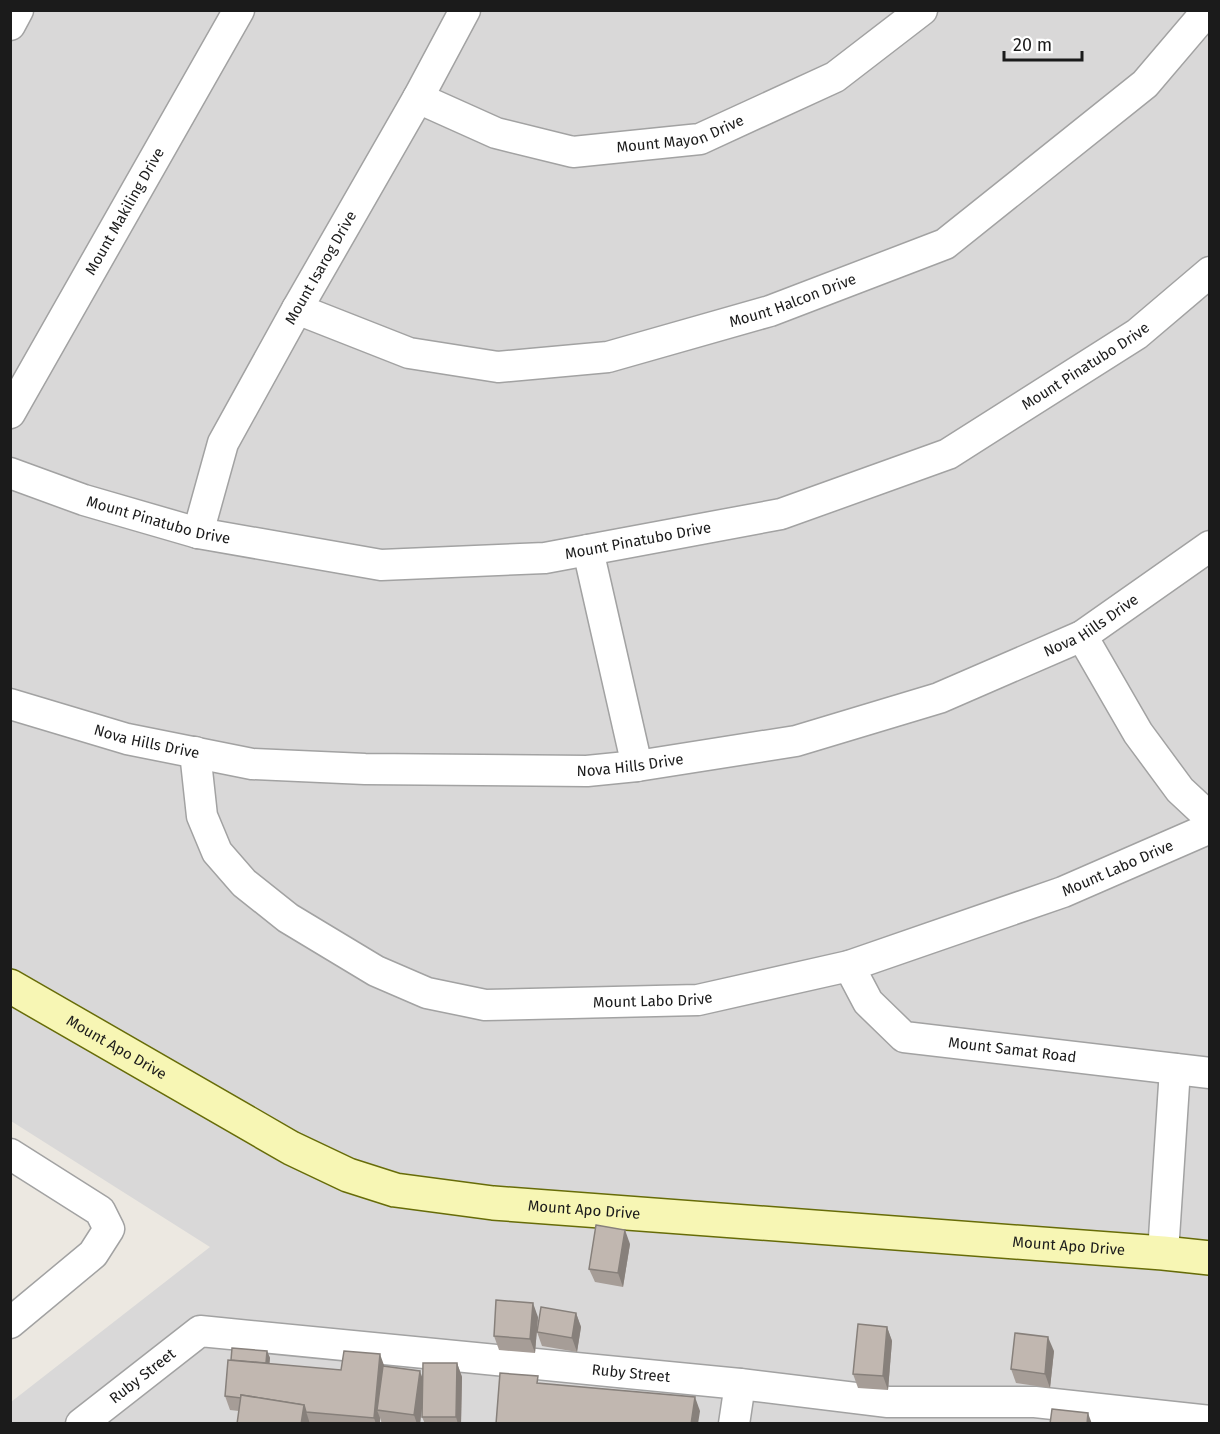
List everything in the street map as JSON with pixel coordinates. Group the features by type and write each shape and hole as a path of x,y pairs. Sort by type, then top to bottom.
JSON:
{"street":[{"path":"10,25 18,10"},
{"name":"Mount Makiling Drive","path":"10,413 240,10"},
{"name":"Mount Isarog Drive","path":"198,533 222,443 418,98 465,10"},
{"name":"Mount Mayon Drive","path":"418,98 496,133 573,152 700,139 835,77 922,10"},
{"name":"Mount Halcon Drive","path":"297,309 409,353 498,367 608,357 770,311 945,244 1145,84 1208,10"},
{"name":"Mount Pinatubo Drive","path":"10,473 84,500 198,533 381,565 545,558 781,514 948,454 1137,334 1209,272"},
{"name":"Nova Hills Drive","path":"10,704 127,739 252,764 365,769 587,771 637,766 796,741 939,698 1082,636 1209,546"},
{"path":"588,550 637,766"},
{"path":"1082,636 1138,733 1180,790 1209,818"},
{"name":"Mount Labo Drive","path":"195,752 202,816 217,852 244,884 288,918 376,971 427,993 485,1005 698,1000 849,966 1063,892 1209,828"},
{"name":"Mount Samat Road","path":"849,966 868,1002 904,1037 1209,1073"},
{"name":"Mount Apo Drive","path":"10,986 291,1148 348,1175 395,1190 493,1203 1163,1252 1209,1258"},
{"path":"1163,1252 1175,1069"},
{"path":"10,1155 100,1211 109,1229 93,1254 13,1318"},
{"name":"Ruby Street","path":"81,1424 201,1331 740,1384 887,1413 1034,1413 1209,1421"},
{"path":"734,1424 740,1384"}],"shaded area":[{"path":"10,11 1209,11 1209,1423 11,1423 11,1402 210,1247 11,1121"}],"building":[{"path":"596,1225 625,1230 618,1273 589,1269"},
{"path":"496,1300 533,1303 530,1339 494,1336"},
{"path":"541,1307 576,1313 572,1338 537,1332"},
{"path":"858,1324 887,1327 883,1376 853,1374"},
{"path":"1015,1333 1048,1337 1045,1374 1011,1369"},
{"path":"232,1348 267,1351 266,1363 231,1360"},
{"path":"344,1351 380,1354 374,1418 306,1412 304,1405 241,1395 241,1398 225,1396 228,1360 341,1370"},
{"path":"423,1363 457,1363 456,1417 422,1417"},
{"path":"383,1366 420,1371 414,1415 377,1410"},
{"path":"500,1373 538,1376 537,1383 695,1397 691,1424 496,1424"},
{"path":"241,1395 304,1405 301,1424 237,1424"},
{"path":"1052,1409 1088,1413 1087,1424 1050,1424"}]}
